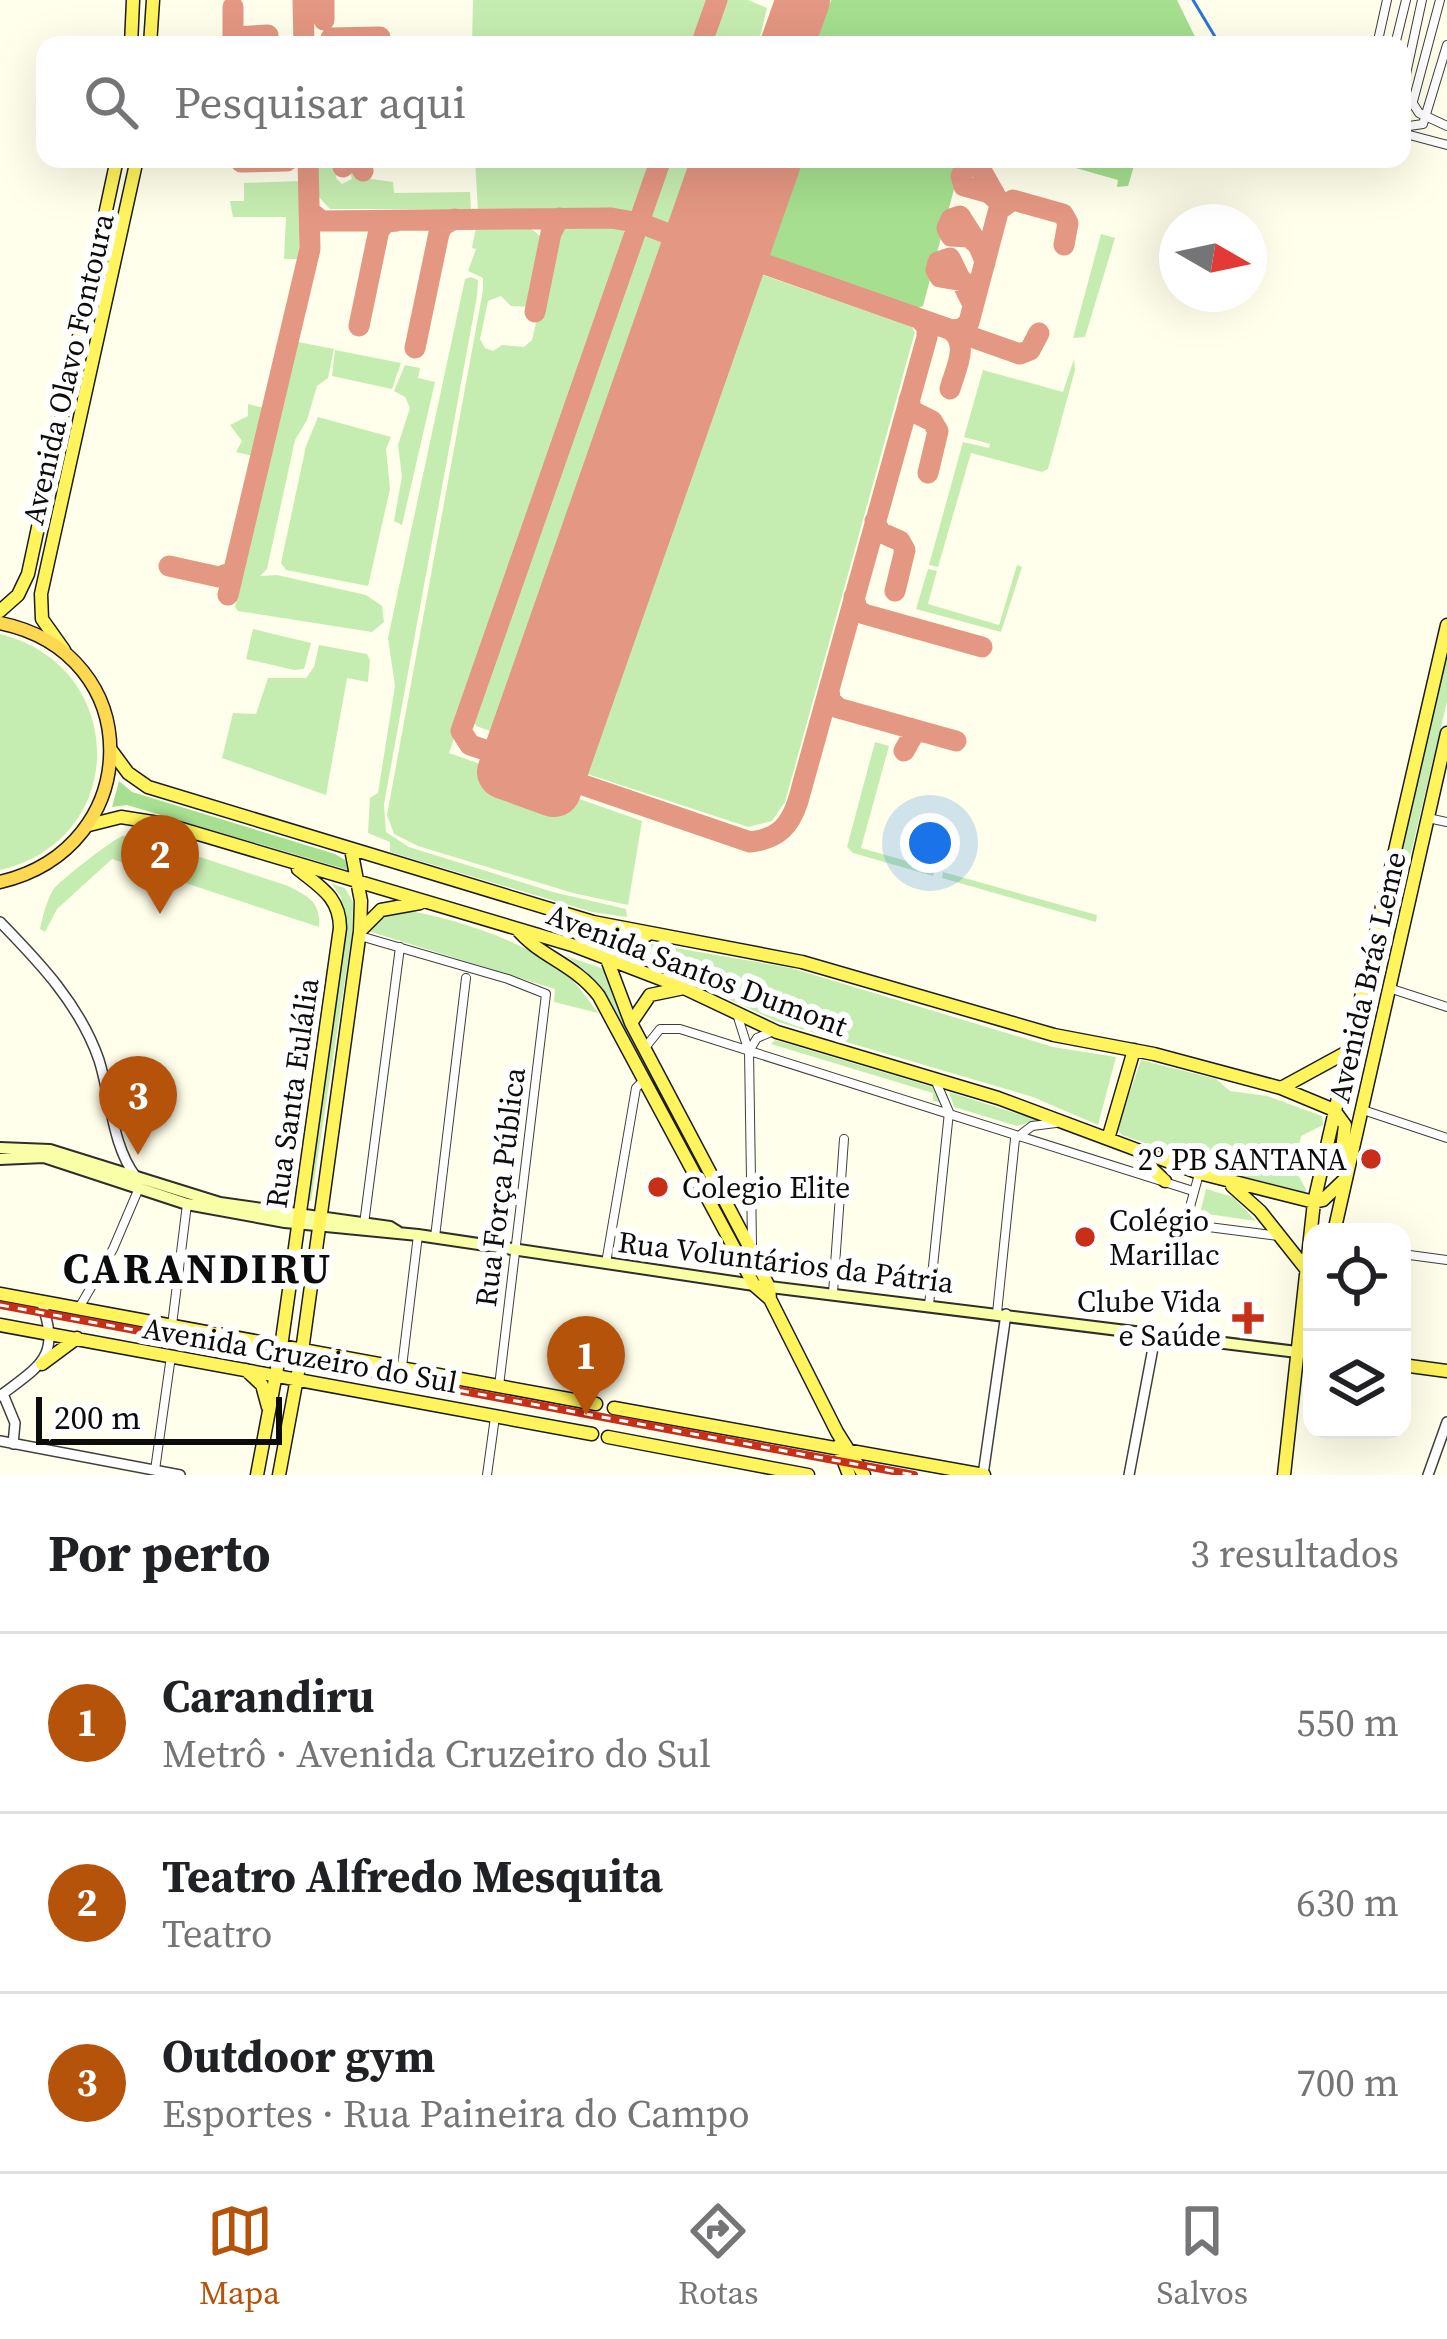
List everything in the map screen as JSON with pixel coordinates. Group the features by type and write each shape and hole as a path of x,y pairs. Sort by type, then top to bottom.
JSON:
{"highway":[{"path":"0,623 44,638 66,652 99,696 111,750 103,797 89,826 41,868 0,882"}],"main road":[{"path":"131,36 133,0"},
{"path":"151,36 153,0"},
{"name":"Avenida Olavo Fontoura","path":"0,610 18,595 28,574 115,168"},
{"name":"Avenida Olavo Fontoura","path":"66,652 42,619 40,602 135,168"},
{"path":"68,395 77,402 86,400"},
{"path":"63,418 74,418 81,425"},
{"name":"Avenida Brás Leme","path":"1311,1223 1447,625"},
{"name":"Avenida Brás Leme","path":"1336,1223 1447,733"},
{"name":"Avenida Santos Dumont","path":"111,750 134,780 148,787 593,922 802,962 1022,1026 1281,1088 1334,1110"},
{"path":"1411,778 1415,785 1410,807 1428,818"},
{"name":"Avenida Santos Dumont","path":"89,826 121,817 145,819 516,928 606,956 777,1031 1067,1123 1199,1173 1314,1202"},
{"path":"1397,838 1407,833 1415,836 1418,860"},
{"name":"Rua Santa Eulália","path":"279,1475 302,1351 359,934 359,883 351,849"},
{"name":"Rua Santa Eulália","path":"258,1474 281,1348 340,920 332,896 293,864"},
{"path":"359,934 382,910 426,902"},
{"path":"593,922 631,1023 752,1252 837,1432 849,1475"},
{"path":"516,928 588,982 613,1018 754,1285 770,1293"},
{"path":"636,968 631,953 648,934"},
{"path":"631,1023 650,995 684,988"},
{"path":"1108,1139 1134,1050"},
{"path":"1281,1088 1347,1052"},
{"path":"1334,1110 1345,1125 1342,1150 1348,1162"},
{"name":"Rua Voluntários da Pátria","path":"1,1151 50,1150 188,1204 206,1204"},
{"name":"Rua Voluntários da Pátria","path":"1,1151 44,1157 206,1204 389,1235 398,1232"},
{"path":"1142,1152 1165,1181"},
{"path":"1314,1202 1345,1179"},
{"path":"1226,1181 1303,1265"},
{"name":"Rua Voluntários da Pátria","path":"318,1222 390,1227 398,1232 754,1285"},
{"name":"Rua Voluntários da Pátria","path":"770,1293 833,1293 1303,1353"},
{"name":"Avenida Cruzeiro do Sul","path":"0,1294 596,1404"},
{"name":"Avenida Cruzeiro do Sul","path":"0,1325 592,1434"},
{"path":"42,1364 76,1338"},
{"name":"Avenida Brás Leme","path":"1284,1475 1303,1365"},
{"path":"1411,1366 1447,1371"},
{"path":"244,1369 262,1385 268,1416"},
{"path":"614,1408 983,1475"},
{"path":"608,1437 808,1475"},
{"path":"844,1449 864,1475"}],"street":[{"path":"1379,36 1387,0"},
{"path":"1397,36 1406,0"},
{"path":"1411,48 1422,0"},
{"path":"1433,142 1412,105 1440,0"},
{"path":"1424,121 1447,45"},
{"path":"1411,126 1424,121 1447,126"},
{"path":"1411,133 1447,145"},
{"path":"1428,818 1447,822"},
{"path":"0,922 57,985 82,1023 106,1084 120,1146 138,1183 112,1250 79,1308"},
{"path":"359,934 400,946 364,1224"},
{"name":"Rua Força Pública","path":"400,946 546,994 499,1387"},
{"path":"435,1237 466,978"},
{"path":"1389,988 1447,1007"},
{"path":"736,1014 749,1051 752,1252"},
{"name":"Avenida Santos Dumont","path":"644,1049 660,1029 668,1028 1193,1190"},
{"path":"749,1051 757,1038 777,1031"},
{"path":"929,1305 949,1112 943,1090 933,1078"},
{"path":"606,1263 636,1088 644,1080"},
{"path":"1361,1108 1447,1138"},
{"path":"983,1475 1002,1314 1014,1150 1020,1134 1047,1122 1067,1123"},
{"path":"833,1293 844,1139"},
{"path":"104,1168 120,1146"},
{"path":"1199,1173 1188,1214 1192,1226 1281,1236"},
{"path":"172,1326 188,1204"},
{"path":"402,1369 418,1235"},
{"path":"1411,1255 1447,1260"},
{"path":"13,1444 13,1413 1,1395 42,1364 50,1351 41,1301"},
{"path":"1129,1475 1160,1336"},
{"path":"155,1470 171,1356"},
{"path":"488,1475 496,1416"},
{"path":"1428,1475 1447,1423"},
{"path":"0,1442 180,1475"}],"green space":[{"path":"473,0 712,0 700,36 472,36"},
{"path":"722,0 748,0 767,8 760,36 709,36"},
{"path":"831,0 1177,0 1195,36 818,36"},
{"path":"317,168 338,168 336,178 342,184 352,179 349,168 356,168 357,177 393,182 394,193 470,192 471,209 330,209 318,196"},
{"path":"476,168 654,168 640,206 629,213 478,211"},
{"path":"663,168 716,168 699,216 686,228 655,220 648,212"},
{"path":"772,168 960,168 923,306 918,308 761,252 752,230"},
{"path":"1076,168 1133,168 1128,186 1117,187 1118,180"},
{"path":"301,181 299,259 284,259 286,217 233,217 230,201 244,201 244,183"},
{"path":"564,226 622,227 628,240 449,753 642,821 628,905 418,846 394,834 387,815 483,290 483,278 468,271 476,249 472,248 476,227 529,227 545,240 530,307 511,306 501,296 488,301 480,339 493,351 502,345 524,347 532,340 556,236"},
{"path":"1101,234 1115,238 1085,337 1073,338"},
{"path":"648,235 674,246 680,265 518,730 510,738 476,726 471,713 631,257 639,240"},
{"path":"757,273 912,327 915,332 785,802 772,821 748,827 572,769 567,759 727,296 739,279"},
{"path":"465,279 478,280 477,296 384,804 386,832 409,847 553,892 626,909 627,917 592,912 390,852 390,842 368,833 370,798 378,793 395,686 388,638"},
{"path":"298,342 334,349 328,378 317,386 295,440 267,569 260,576 277,575 366,595 382,606 384,622 372,632 235,607"},
{"path":"335,350 401,363 392,389 332,376"},
{"path":"1074,359 1048,469 1042,472 971,453 938,567 929,565 963,442 989,448 990,444 964,437 983,370 1063,392"},
{"path":"405,365 420,368 418,378 435,382 402,525 394,521 402,476 398,445 410,408 405,397 394,391"},
{"path":"248,404 264,408 253,456 236,452 242,441 230,425 248,416"},
{"path":"318,417 391,437 386,449 390,489 368,586 286,570 281,563 306,446"},
{"path":"1017,565 1022,567 1001,632 916,609 928,569 937,571 928,604 999,625"},
{"path":"253,629 311,643 304,669 246,659"},
{"path":"0,634 42,652 73,680 91,715 97,753 91,791 73,825 43,853 0,870"},
{"path":"319,645 367,654 370,660 368,682 347,678 326,795 222,758 233,713 256,714 268,678 306,678"},
{"path":"1447,656 1447,702 1350,1108 1342,1102"},
{"path":"875,742 889,746 861,848 935,869 933,876 853,853 847,847"},
{"path":"119,781 132,792 335,854 345,860 348,870 127,805 112,807"},
{"path":"123,836 136,836 288,886 312,901 319,927 112,859 57,909 45,932 40,929 53,890"},
{"path":"943,872 1097,915 1096,922 942,878"},
{"path":"332,884 345,888 353,902 352,935 311,1201 306,1200 347,922"},
{"path":"399,909 478,929 537,954 566,974 598,1013 554,1002 555,989 368,931 377,918"},
{"path":"653,944 791,968 1053,1047 1116,1057 1098,1125 1033,1097 778,1022 637,957 638,947"},
{"path":"566,956 604,969 619,1011 755,1271 610,1001 586,971"},
{"path":"775,1040 936,1088 942,1103 933,1101 933,1093 771,1044"},
{"path":"1141,1060 1216,1079 1230,1091 1267,1096 1322,1116 1323,1125 1301,1136 1295,1169 1307,1191 1236,1175 1224,1159 1199,1162 1122,1135 1117,1129"},
{"path":"949,1092 1037,1120 1017,1126 954,1107"},
{"path":"1206,1189 1233,1197 1256,1221 1200,1213"}],"waterway":[{"path":"1193,0 1215,36"}],"taxiway":[{"path":"303,0 304,36"},
{"path":"324,0 324,20"},
{"path":"704,36 717,0"},
{"path":"233,7 233,36"},
{"path":"250,36 268,35"},
{"path":"228,595 310,249 308,168"},
{"path":"545,734 536,750 516,760 470,745 461,731 658,168"},
{"path":"965,168 964,186 989,193 998,201"},
{"path":"950,389 960,350 951,330 969,322 1000,205 980,168"},
{"path":"1000,209 1013,200 1063,214 1068,223 1064,245"},
{"path":"695,243 716,236 732,202"},
{"path":"309,211 322,221 611,218 640,223 700,246 708,263 700,293"},
{"path":"976,243 969,237 951,236 947,228 951,219 960,216 978,245 985,263"},
{"path":"535,312 551,233 559,218"},
{"path":"415,348 439,233 455,219"},
{"path":"359,326 379,230 386,222 397,221"},
{"path":"707,276 716,261 736,254 1020,354 1030,350 1039,333"},
{"path":"963,281 940,277 938,262 950,258 973,305"},
{"path":"577,644 544,746 544,763 551,774 750,842 782,830 798,801 927,337 927,327 920,319"},
{"path":"909,400 912,411 932,421 938,431 928,473"},
{"path":"875,521 880,532 900,541 905,550 895,591"},
{"path":"169,566 219,577 227,574"},
{"path":"854,597 864,614 982,647"},
{"path":"829,689 830,700 838,708 956,741"},
{"path":"904,751 913,735 910,728"}],"runway":[{"path":"790,36 803,0"},
{"path":"716,168 504,772 554,790 772,168"}],"railway":[{"path":"0,1305 914,1475"}],"place":[{"name":"Teatro Alfredo Mesquita","path":"160,914"},
{"name":"Outdoor gym","path":"138,1155"},
{"name":"2º PB SANTANA","path":"1371,1159"},
{"name":"Colegio Elite","path":"658,1187"},
{"name":"Colégio Marillac","path":"1085,1237"},
{"name":"Clube Vida e Saúde","path":"1248,1318"},
{"name":"Carandiru","path":"586,1415"}],"district":[{"name":"CARANDIRU","path":"198,1268"}]}
